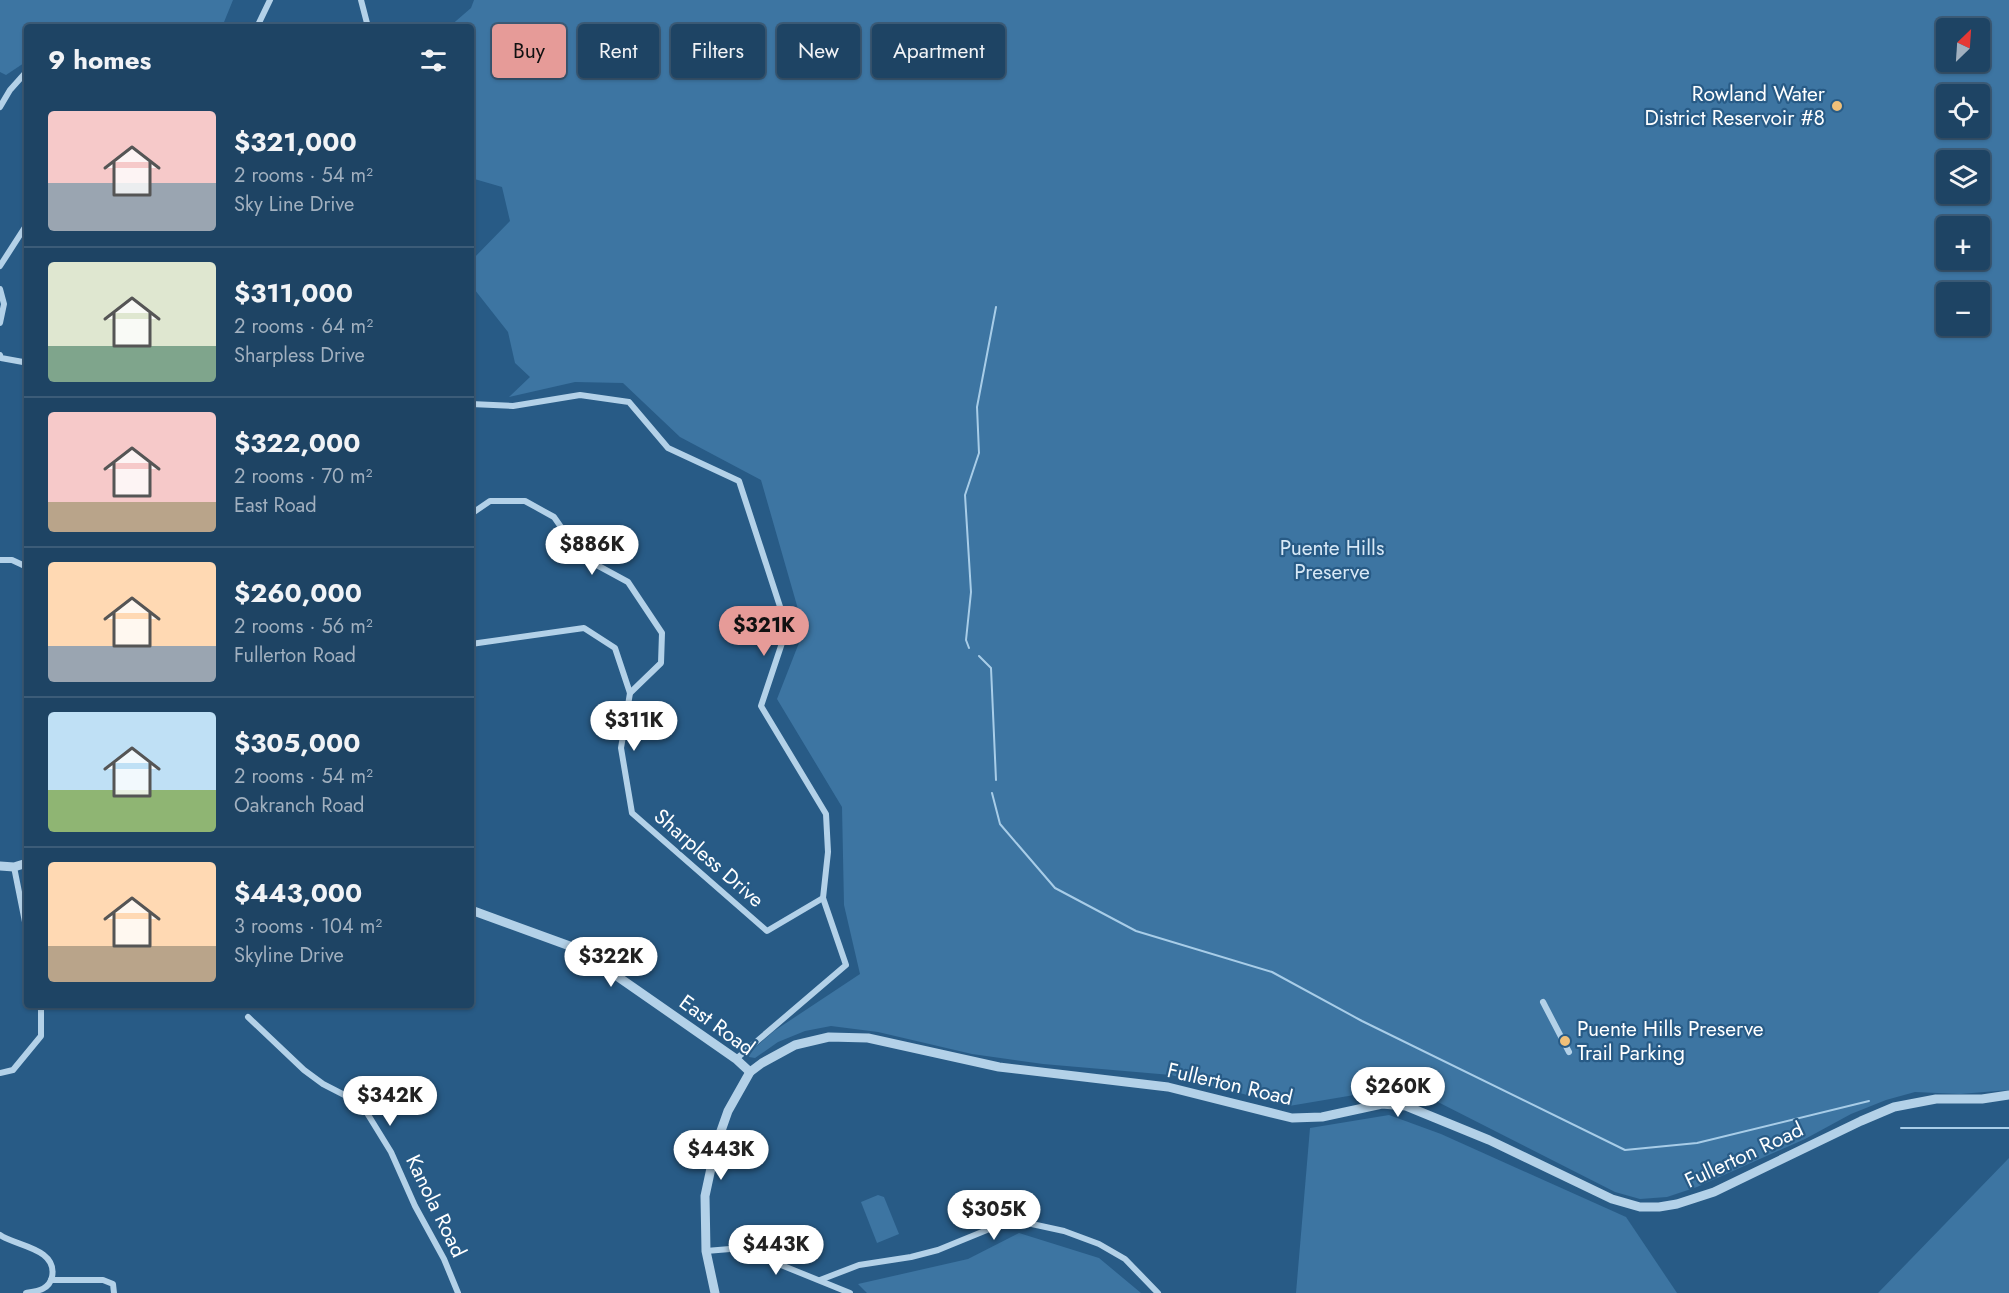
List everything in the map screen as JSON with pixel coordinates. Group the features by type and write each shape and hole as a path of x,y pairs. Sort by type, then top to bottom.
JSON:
{"street":[{"path":"258,24 270,0"},
{"path":"361,0 367,24"},
{"path":"0,107 10,90 24,74"},
{"path":"0,266 24,229"},
{"path":"0,289 4,304 0,323"},
{"path":"0,355 1,358 24,362"},
{"path":"474,404 513,406 580,395 629,402 668,448 739,481 787,628 760,706 826,814 828,852 823,897 846,965 736,1059"},
{"path":"474,512 490,501 525,501 554,517 582,557 628,582 662,633 661,663 630,693"},
{"path":"0,560 12,560 24,566"},
{"name":"Sharpless Drive","path":"474,644 584,628 615,648 630,693 621,748 632,813 767,931 823,897"},
{"path":"0,866 14,867 24,864"},
{"path":"14,867 24,917"},
{"name":"East Road","path":"474,911 578,949 736,1059 750,1072"},
{"path":"1543,1002 1569,1052"},
{"path":"0,1073 13,1070 41,1036 41,1008"},
{"name":"Kanola Road","path":"248,1017 304,1070 323,1084 358,1102 367,1113 391,1152 412,1200 444,1259 458,1293"},
{"name":"Fullerton Road","path":"715,1293 706,1251 705,1196 711,1161 728,1111 750,1072 773,1056 801,1043 824,1037 851,1036 999,1067 1168,1088 1292,1118 1316,1118 1382,1104 1402,1105 1420,1110 1474,1133 1612,1199 1630,1205 1653,1207 1677,1204 1710,1194 1861,1121 1898,1106 1936,1099 1982,1099 2009,1095"},
{"path":"820,1280 859,1265 938,1250 1004,1223 1018,1221 1064,1231 1089,1239 1109,1249 1134,1267 1158,1293"},
{"path":"0,1235 33,1248 45,1256 52,1268 51,1280 45,1288 26,1293"},
{"path":"746,1237 754,1247 781,1265 850,1293"},
{"path":"706,1251 754,1247"},
{"path":"51,1280 103,1280 113,1284 114,1293"}],"green space":[{"path":"0,0 233,0 223,24 24,24 24,63 6,75 0,72"},
{"name":"Puente Hills Preserve","path":"474,0 2009,0 2009,1090 1960,1094 1915,1092 1886,1100 1851,1114 1805,1139 1697,1187 1667,1197 1640,1199 1615,1192 1430,1098 1384,1090 1289,1106 1171,1075 1043,1064 972,1054 878,1032 831,1026 805,1031 778,1042 755,1058 749,1057 750,1052 774,1031 860,974 844,905 842,807 777,699 804,630 761,480 680,437 623,383 575,382 509,397 530,377 515,363 508,332 474,289 474,258 510,221 502,187 474,179 474,24 452,24 471,8"},
{"path":"1389,1115 1441,1134 1626,1217 1677,1293 1296,1293 1310,1128"},
{"path":"2009,1158 2009,1293 1878,1293"},
{"path":"878,1195 884,1197 899,1234 877,1243 861,1202"},
{"path":"1019,1233 1099,1258 1141,1293 867,1293 858,1284 968,1259"}],"waterway":[{"path":"969,648 966,640 971,592 965,495 979,453 977,407 996,307"},
{"path":"979,656 991,668 996,780"},
{"path":"992,793 1000,824 1055,888 1136,931 1272,972 1362,1021 1625,1150 1697,1143 1869,1101"},
{"path":"1901,1128 2009,1128"}],"place":[{"name":"Rowland Water District Reservoir #8","path":"1837,106"},
{"name":"Puente Hills Preserve Trail Parking","path":"1565,1041"}]}
